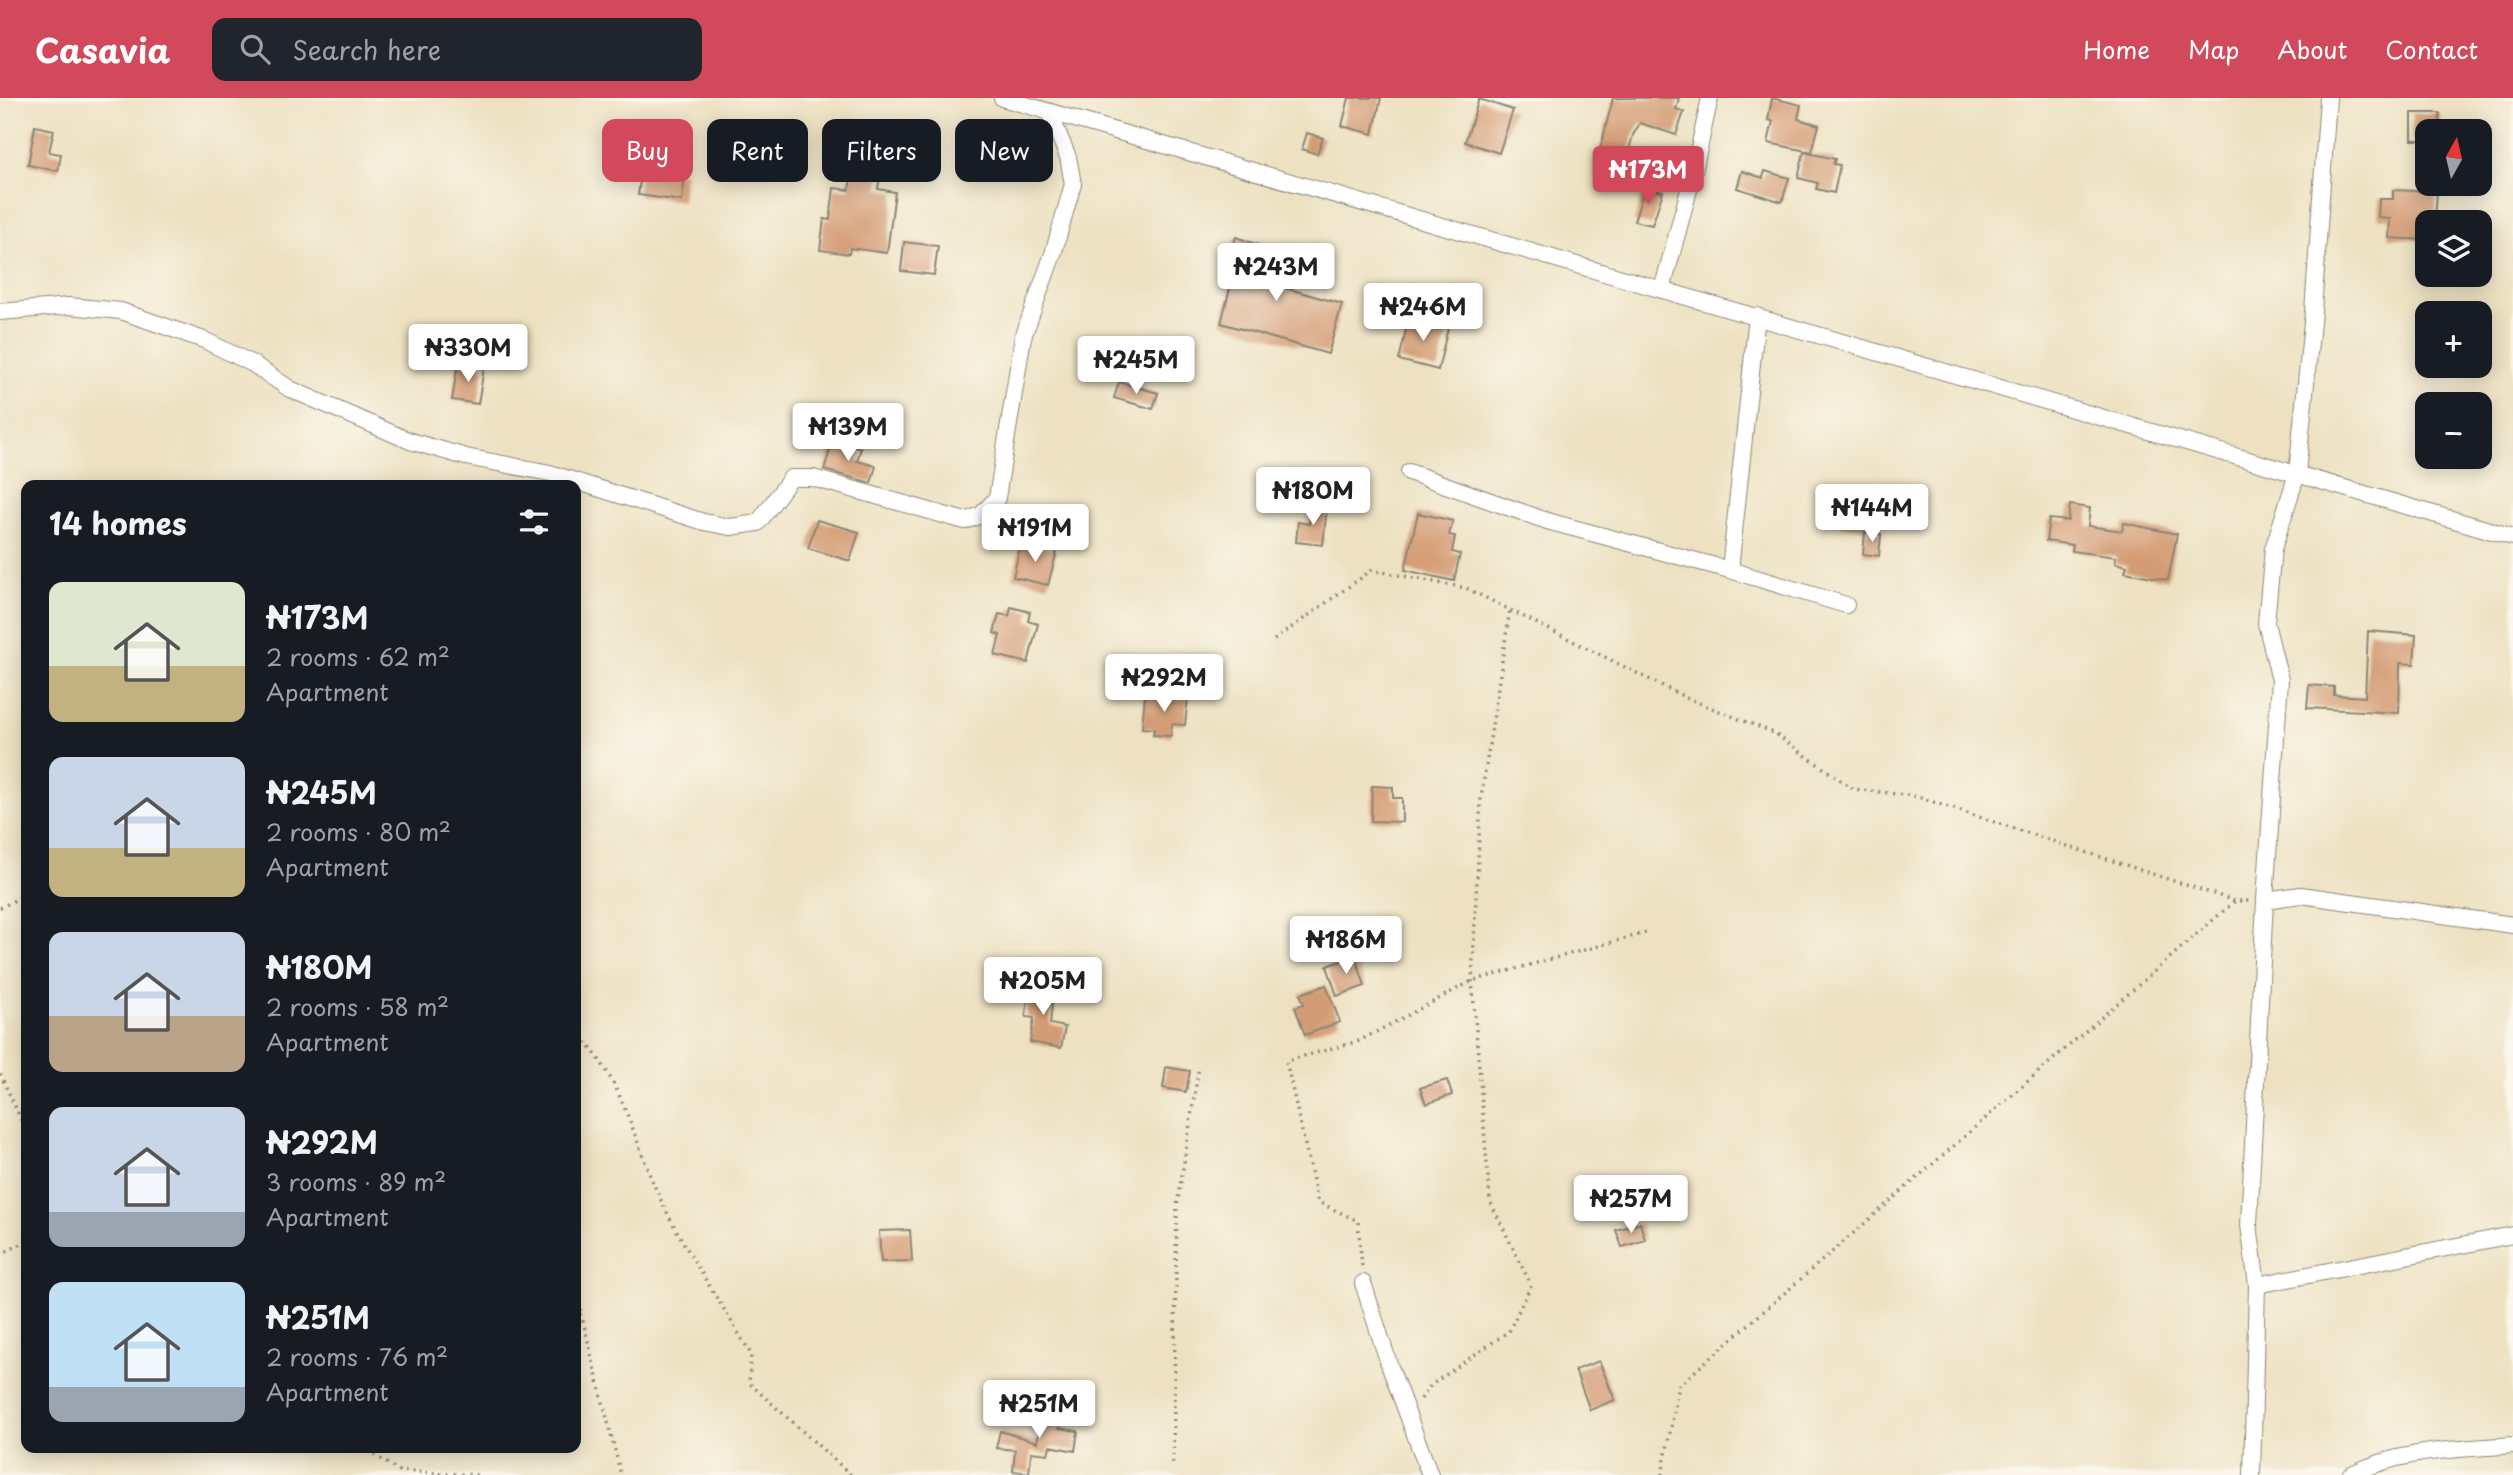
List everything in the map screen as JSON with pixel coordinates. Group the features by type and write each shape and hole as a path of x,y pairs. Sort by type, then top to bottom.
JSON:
{"street":[{"path":"1002,98 2513,537"},
{"path":"1662,290 1695,171 1710,98"},
{"path":"2252,1475 2257,1285 2249,1225 2265,900 2280,680 2266,623 2273,549 2297,474 2313,312 2328,98"},
{"path":"581,483 704,522 730,527 758,523 791,478 813,478 965,521 981,515 997,498 1023,337 1053,254 1073,184 1068,157 1050,114"},
{"path":"0,312 69,306 121,311 204,340 253,364 290,389 410,441 466,457 550,473 572,480"},
{"path":"1730,570 1757,316"},
{"path":"1409,472 1547,521 1730,570 1846,605"},
{"path":"2265,900 2301,895 2513,925"},
{"path":"2257,1285 2513,1235"},
{"path":"1363,1283 1430,1475"},
{"path":"2350,1475 2373,1464 2410,1454 2513,1445"}],"path":[{"path":"1274,640 1372,570 1466,588 1687,698 1774,733 1853,789 1915,796 2235,901 2265,900"},
{"path":"1408,1416 1431,1385 1509,1331 1531,1285 1490,1201 1472,981 1481,797 1510,609"},
{"path":"0,908 21,897"},
{"path":"1662,1475 1679,1385 1947,1155 2235,901"},
{"path":"1363,1283 1358,1221 1318,1202 1286,1061 1359,1041 1472,981 1649,932"},
{"path":"581,1037 591,1046 617,1088 658,1193 751,1354 749,1382 851,1475"},
{"path":"1173,1463 1177,1206 1199,1066"},
{"path":"0,1074 21,1119"},
{"path":"0,1254 21,1244"},
{"path":"581,1311 621,1475"},
{"path":"372,1453 399,1471 479,1475"}],"building":[{"path":"1349,98 1381,98 1373,134 1342,126"},
{"path":"1613,98 1679,98 1676,109 1684,112 1676,135 1640,123 1633,135 1621,180 1594,173"},
{"path":"1772,98 1801,105 1798,119 1819,125 1812,152 1768,143 1773,121 1768,120"},
{"path":"1479,99 1513,110 1499,153 1465,142"},
{"path":"2412,113 2440,113 2440,119 2415,119 2415,140 2412,140"},
{"path":"35,126 54,130 49,152 61,154 58,171 28,165"},
{"path":"1307,133 1323,138 1317,154 1302,149"},
{"path":"1804,152 1835,159 1833,164 1840,165 1834,193 1816,189 1818,183 1798,178"},
{"path":"1742,171 1763,178 1765,171 1789,178 1782,202 1737,188"},
{"path":"640,182 684,182 682,201 638,195"},
{"path":"850,182 879,182 878,189 895,192 887,253 850,248 849,254 820,250 824,219 830,220 834,188 849,190"},
{"path":"1645,187 1663,192 1652,225 1634,221"},
{"path":"2393,190 2415,191 2415,196 2437,196 2436,210 2415,210 2415,239 2389,238 2390,219 2378,218 2379,199 2393,199"},
{"path":"1236,237 1281,253 1271,284 1342,304 1328,354 1221,323 1238,258 1230,255"},
{"path":"904,242 938,246 934,275 901,271"},
{"path":"1410,314 1433,319 1431,325 1448,328 1438,370 1399,360"},
{"path":"458,363 484,368 478,404 452,400"},
{"path":"1119,382 1158,393 1153,409 1114,398"},
{"path":"833,440 861,448 857,461 876,466 871,483 824,470"},
{"path":"1841,499 1871,501 1869,528 1840,527"},
{"path":"1311,505 1327,507 1323,545 1296,542 1298,522 1309,524"},
{"path":"2070,505 2090,508 2088,526 2122,531 2124,523 2177,534 2168,580 2125,572 2127,566 2115,563 2116,557 2072,551 2073,545 2046,541 2049,519 2068,521"},
{"path":"1418,513 1453,521 1449,535 1455,536 1452,552 1460,554 1454,581 1405,570"},
{"path":"817,520 859,532 850,561 808,548"},
{"path":"1865,532 1881,534 1879,556 1863,554"},
{"path":"1021,542 1057,551 1048,585 1013,577"},
{"path":"1011,607 1030,612 1028,621 1038,624 1028,663 995,655 1000,635 994,633 999,614 1009,616"},
{"path":"2368,631 2416,635 2414,664 2400,663 2399,713 2307,708 2309,685 2334,687 2334,695 2365,697"},
{"path":"1145,695 1188,698 1185,725 1172,724 1171,736 1153,735 1154,729 1142,728"},
{"path":"1372,786 1393,787 1393,798 1402,798 1402,822 1371,821"},
{"path":"1355,956 1365,986 1337,996 1327,966"},
{"path":"1029,984 1054,986 1050,1024 1065,1027 1061,1048 1030,1042 1034,1018 1026,1017"},
{"path":"1326,985 1340,1022 1305,1035 1295,1007 1304,1004 1300,994"},
{"path":"1166,1067 1190,1071 1186,1092 1163,1088"},
{"path":"1447,1080 1452,1095 1426,1104 1420,1088"},
{"path":"1640,1223 1645,1240 1622,1247 1616,1230"},
{"path":"910,1230 912,1261 881,1262 879,1231"},
{"path":"1599,1361 1615,1400 1590,1410 1575,1370"},
{"path":"1044,1406 1058,1408 1057,1414 1062,1415 1059,1428 1078,1431 1075,1451 1050,1446 1048,1454 1031,1452 1029,1473 1013,1471 1015,1450 996,1448 1000,1431 1037,1442"}]}
